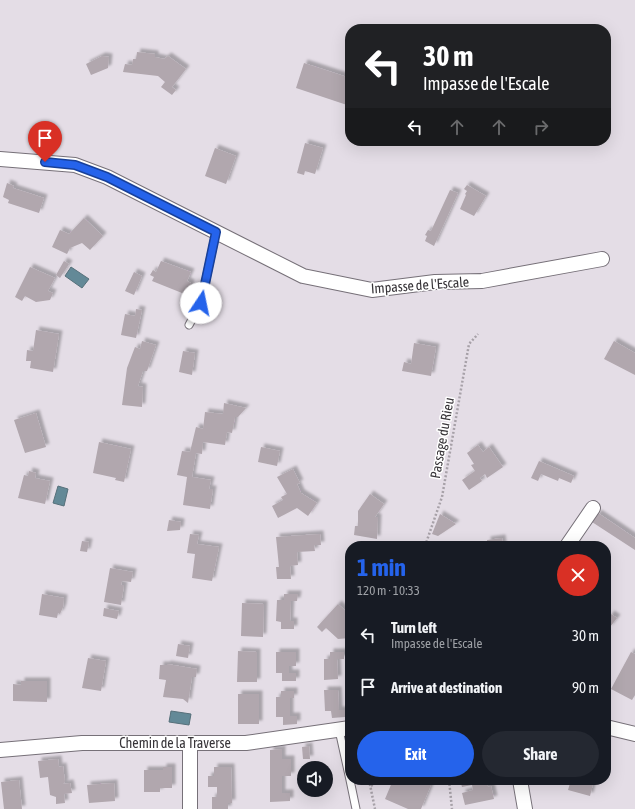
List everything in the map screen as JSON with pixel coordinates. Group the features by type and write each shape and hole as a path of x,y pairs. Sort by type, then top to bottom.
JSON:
{"street":[{"name":"Impasse de l'Escale","path":"0,159 75,165 107,177 303,276 372,290 435,282 482,281 602,259"},
{"path":"570,541 593,508"},
{"path":"611,728 635,734"},
{"name":"Chemin de la Traverse","path":"0,750 82,743 246,744 344,729"},
{"path":"190,744 190,809"},
{"path":"521,785 525,809"}],"lane":[{"path":"189,324 201,303 216,232"},
{"path":"351,785 356,809"}],"path":[{"name":"Passage du Rieu","path":"426,541 442,497 469,344 478,334"},
{"path":"450,785 452,809"},
{"path":"371,786 375,809"}],"water":[{"path":"71,267 89,279 82,288 65,276"},
{"path":"58,486 68,489 64,506 53,503"},
{"path":"171,711 191,714 189,725 169,722"}],"building":[{"path":"137,52 155,54 155,57 164,59 168,56 186,69 172,87 176,90 172,95 161,87 165,82 158,76 123,72 125,64 132,65 133,59 136,59"},
{"path":"102,56 109,57 108,68 91,75 86,64"},
{"path":"304,63 345,76 345,104 296,88"},
{"path":"305,143 323,148 315,174 305,171 304,175 297,173"},
{"path":"215,148 236,156 226,184 205,176"},
{"path":"7,183 14,186 13,188 44,198 39,213 8,203 9,200 3,197"},
{"path":"467,185 486,196 474,216 460,209 466,195 465,194 467,191 464,189"},
{"path":"450,190 458,193 434,246 425,241 427,236 425,235 428,230 431,231"},
{"path":"84,218 103,236 90,250 82,243 70,248 67,254 52,247 60,230 69,234"},
{"path":"64,261 69,264 60,278 56,275"},
{"path":"161,261 191,272 187,281 191,283 187,295 152,281 154,277 150,275 153,270 156,272"},
{"path":"30,267 55,278 48,291 53,293 50,300 36,302 25,296 22,301 15,297"},
{"path":"134,272 142,276 134,295 125,291"},
{"path":"136,309 142,310 136,338 121,335 125,314 135,316"},
{"path":"36,330 59,334 53,372 30,368 31,361 26,361 27,350 33,351"},
{"path":"142,341 156,345 147,371 143,371 138,386 143,387 142,407 122,405 127,368 135,347 140,349"},
{"path":"614,341 635,353 635,375 604,359"},
{"path":"414,343 436,347 431,376 402,371 404,362 411,364"},
{"path":"183,351 195,353 192,375 179,372"},
{"path":"224,403 246,408 238,417 235,417 232,433 227,432 225,445 203,442 202,454 196,453 192,477 211,480 209,489 213,489 210,509 183,505 187,477 177,475 182,451 190,452 196,427 203,429 205,412 223,414"},
{"path":"36,413 46,447 25,453 14,420"},
{"path":"99,442 131,449 124,482 115,480 116,478 93,473"},
{"path":"478,445 483,452 489,447 503,467 487,478 485,474 480,478 482,481 469,490 462,480 475,471 471,465 474,464 467,453"},
{"path":"261,447 280,451 277,466 258,462"},
{"path":"539,461 574,476 571,483 559,478 558,481 541,474 538,481 531,478"},
{"path":"293,469 300,483 297,484 301,493 317,503 308,516 297,508 278,518 272,506 283,500 281,497 287,494 277,477"},
{"path":"29,471 36,473 35,478 50,481 45,504 18,498 24,475 28,476"},
{"path":"370,494 384,504 375,517 378,517 377,539 354,535 355,526 358,526 358,511"},
{"path":"598,513 635,538 635,550 592,522"},
{"path":"440,514 456,524 438,536 432,534"},
{"path":"169,520 181,522 180,530 167,531"},
{"path":"190,534 199,535 197,544 219,547 212,581 192,578 195,554 187,553"},
{"path":"320,534 321,545 314,545 315,551 297,552 298,565 290,566 291,579 277,579 276,567 279,567 276,537"},
{"path":"502,538 502,541 487,541"},
{"path":"82,541 89,542 87,552 80,551"},
{"path":"110,568 133,572 131,582 122,581 121,585 124,585 121,605 104,602"},
{"path":"42,594 64,598 63,607 60,614 58,613 57,618 39,615"},
{"path":"284,594 298,594 297,601 291,601 290,621 294,621 294,629 281,629 281,622 276,621 277,600 284,600"},
{"path":"242,603 264,604 263,637 241,636"},
{"path":"338,604 345,610 345,638 338,639 326,628 322,632 317,627"},
{"path":"104,608 119,611 117,619 103,616"},
{"path":"611,614 617,618 611,626"},
{"path":"178,644 190,646 188,658 176,656"},
{"path":"238,651 257,652 257,682 237,682"},
{"path":"276,652 296,652 296,666 289,666 289,673 296,673 296,681 282,681 282,673 276,673"},
{"path":"330,652 344,652 344,659 337,659 338,679 324,680 324,659 330,659"},
{"path":"631,652 635,654 635,695 632,700 611,689"},
{"path":"88,658 106,661 101,691 82,688"},
{"path":"167,664 197,669 196,677 192,677 188,703 183,699 163,697 166,680 159,679 160,665"},
{"path":"21,681 47,681 47,702 13,701 13,684 21,685"},
{"path":"324,690 338,690 339,710 345,710 345,717 332,718 331,711 325,711"},
{"path":"281,691 294,691 294,698 290,698 290,716 297,716 297,724 283,725 283,717 276,717 276,697 281,697"},
{"path":"238,694 259,694 259,724 238,724"},
{"path":"309,746 310,759 303,759 302,747"},
{"path":"282,749 282,759 291,759 291,776 282,776 282,793 290,793 290,801 270,802 270,750"},
{"path":"58,759 59,767 63,766 65,782 63,784 70,783 72,793 64,794 65,803 56,804 56,797 50,795 48,777 40,778 38,761"},
{"path":"163,767 172,767 172,788 160,788 160,792 144,792 144,770 163,770"},
{"path":"214,767 231,767 232,803 228,803 228,809 212,809 212,797 217,797 217,787 208,787 208,776 214,776"},
{"path":"19,780 22,809 4,809 1,782"},
{"path":"114,783 115,801 89,803 87,785"},
{"path":"391,785 431,785 421,809 408,809 385,799"},
{"path":"461,785 472,785 462,787"},
{"path":"472,785 491,786 494,799 465,805 462,793 473,790"},
{"path":"570,785 593,785 590,796 568,790"}],"route":[{"path":"45,162 75,165 107,177 216,232 201,303"}]}
